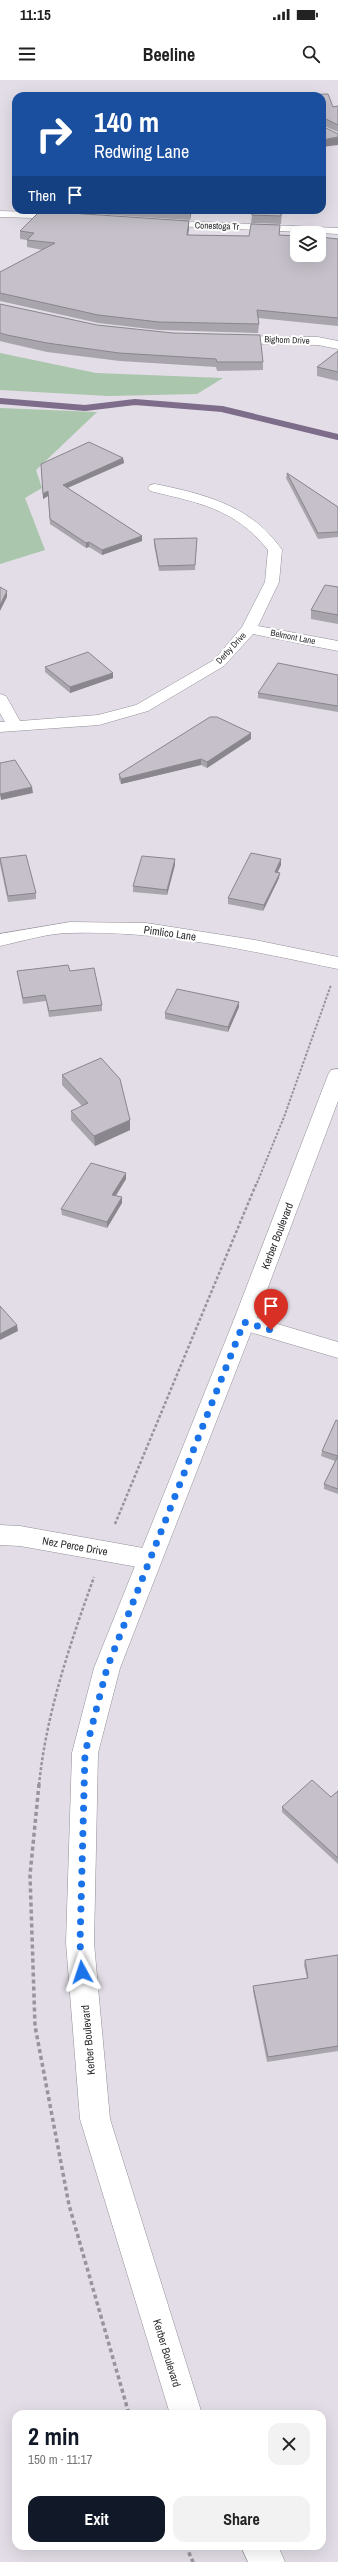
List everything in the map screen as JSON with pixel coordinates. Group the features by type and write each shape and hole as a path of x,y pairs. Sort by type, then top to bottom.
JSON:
{"street":[{"path":"0,214 38,214 76,217"},
{"name":"Conestoga Tr","path":"146,223 338,231"},
{"name":"Bighorn Drive","path":"220,340 318,341 338,345"},
{"name":"Derby Drive","path":"7,726 100,720 142,708 219,663 248,629 272,582 275,550 263,532 240,514 216,502 155,488"},
{"name":"Belmont Lane","path":"248,629 338,646"},
{"path":"0,699 7,726"},
{"name":"Pimlico Lane","path":"0,940 70,927 146,929 255,946 338,963"},
{"name":"Kerber Boulevard","path":"185,2410 95,2119 80,1943 85,1753 107,1668 244,1322 338,1075"},
{"path":"244,1322 338,1350"},
{"name":"Nez Perce Drive","path":"0,1535 20,1536 150,1560"},
{"path":"260,2550 268,2562"}],"path":[{"path":"188,2550 193,2562"}],"green space":[{"path":"0,353 96,373 223,378 197,394 108,396 0,390"},
{"path":"0,408 97,412 36,470 42,488 25,498 45,550 0,564"}],"building":[{"path":"326,94 328,94 333,107 338,106 338,125 326,119"},
{"path":"326,128 338,134 338,137 326,139"},
{"path":"37,214 85,214 189,221 187,235 249,236 251,224 280,225 279,235 290,236 290,262 326,262 326,238 338,239 338,318 257,310 259,324 159,322 98,315 0,293 0,272 55,243 27,240 34,233 20,231"},
{"path":"281,214 281,216 252,215"},
{"path":"0,304 97,325 173,333 260,335 263,362 217,362 216,359 119,353 47,343 7,335 0,333"},
{"path":"338,351 338,372 317,367"},
{"path":"89,442 123,458 63,485 142,536 102,550 89,542 86,543 50,519 48,491 43,494 41,464"},
{"path":"287,473 338,507 338,532 318,533"},
{"path":"197,538 195,565 159,566 154,539"},
{"path":"325,585 338,587 338,615 311,610"},
{"path":"0,587 7,591 0,605"},
{"path":"88,652 113,673 70,687 45,667"},
{"path":"278,663 338,675 338,706 258,693"},
{"path":"210,717 217,717 251,733 207,762 201,759 121,779 119,774"},
{"path":"15,760 32,787 0,794 0,763"},
{"path":"251,853 281,859 275,872 280,873 264,905 228,898"},
{"path":"26,855 36,893 8,896 0,858"},
{"path":"142,856 175,859 167,890 133,886"},
{"path":"68,965 70,971 94,968 102,1005 49,1011 45,995 23,998 17,971"},
{"path":"177,989 239,1002 228,1027 165,1013"},
{"path":"101,1058 120,1079 130,1120 94,1136 71,1111 88,1103 62,1075"},
{"path":"91,1163 126,1173 112,1195 122,1197 107,1222 61,1209"},
{"path":"0,1306 17,1325 0,1334"},
{"path":"336,1420 338,1421 338,1456 322,1451"},
{"path":"338,1456 338,1489 324,1484"},
{"path":"312,1780 331,1797 338,1791 338,1858 282,1807"},
{"path":"338,1955 338,2046 268,2057 253,1986 308,1978 305,1960"}],"waterway":[{"path":"0,401 85,408 135,402 222,409 338,437"}],"route":[{"path":"82,1972 80,1943 85,1753 107,1668 244,1322 271,1330"}]}
